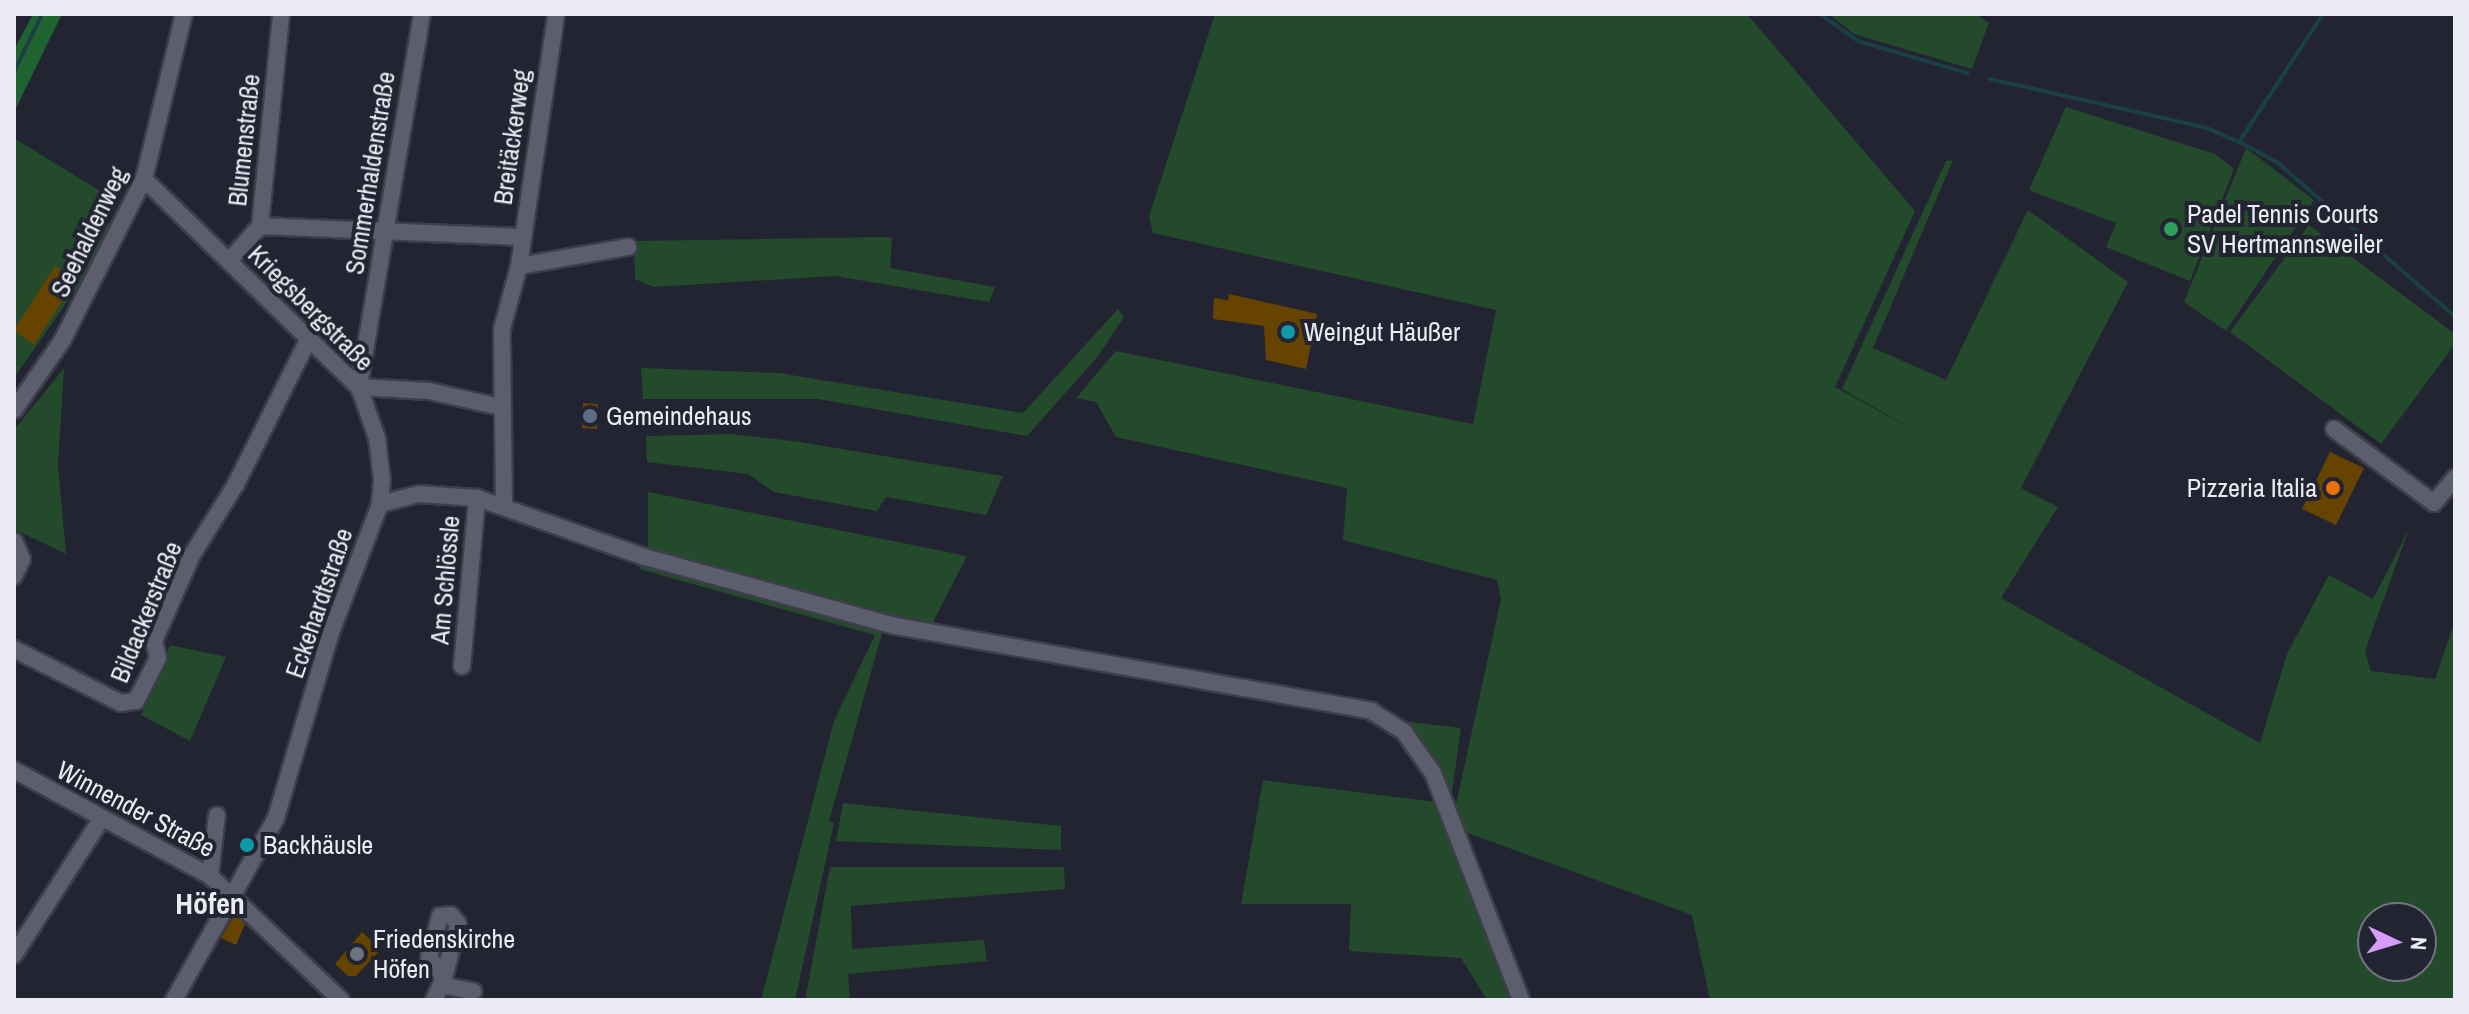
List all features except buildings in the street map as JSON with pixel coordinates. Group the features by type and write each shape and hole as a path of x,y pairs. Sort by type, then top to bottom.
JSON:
{"street":[{"name":"Seehaldenweg","path":"14,410 62,341 144,179 184,14"},
{"name":"Blumenstraße","path":"230,260 260,226 281,14"},
{"name":"Sommerhaldenstraße","path":"359,387 422,14"},
{"name":"Breitäckerweg","path":"504,505 500,407 502,329 519,266 556,14"},
{"name":"Kriegsbergstraße","path":"144,179 359,387 377,438 380,504"},
{"path":"260,226 523,237"},
{"path":"519,266 628,247"},
{"name":"Bildackerstraße","path":"14,649 121,703 136,701 158,658 154,641 192,555 236,484 309,338"},
{"path":"359,387 429,391 500,407"},
{"path":"2334,429 2434,503 2455,478"},
{"name":"Eckehardtstraße","path":"174,1000 276,818 331,632 380,504 419,494 477,498 504,505 563,530 896,626 1371,711 1404,732 1433,773 1521,1000"},
{"name":"Am Schlössle","path":"462,666 477,498"},
{"path":"14,541 22,559 14,576"},
{"name":"Winnender Straße","path":"14,770 210,876 233,893 341,1000"},
{"path":"210,876 217,815"},
{"path":"14,955 102,818"},
{"path":"439,987 473,991"}],"green space":[{"path":"33,14 62,14 14,112 14,50"},
{"path":"1215,14 1747,14 1915,211 1835,387 1919,433 1842,389 1946,161 1953,160 1873,348 1946,380 2028,210 2128,282 2021,488 2058,507 2001,598 2260,743 2287,654 2329,575 2373,599 2409,529 2365,651 2371,671 2435,679 2455,621 2455,1000 1710,1000 1692,915 1460,830 1455,809 1501,599 1497,580 1343,540 1347,488 1116,437 1096,402 1076,398 1116,351 1473,424 1496,310 1153,233 1149,216"},
{"path":"1829,14 1976,14 1989,23 1972,69 1854,34"},
{"path":"2066,107 2215,154 2234,169 2190,281 2106,247 2116,223 2029,190"},
{"path":"14,138 103,193 92,214 112,225 90,269 14,378"},
{"path":"2246,148 2314,200 2226,331 2184,302"},
{"path":"2309,225 2455,334 2455,344 2381,444 2230,332"},
{"path":"892,238 890,268 995,287 989,302 835,276 653,287 635,279 634,241"},
{"path":"1118,309 1124,317 1098,356 1027,436 818,399 643,399 641,368 779,373 1023,413"},
{"path":"64,368 58,465 66,554 14,529 14,430"},
{"path":"731,434 800,442 1003,476 986,515 886,497 877,511 774,492 748,474 647,462 646,436"},
{"path":"648,492 967,556 933,622 923,628 648,551"},
{"path":"642,562 882,633 829,821 834,823 795,1000 761,1000 834,721 875,635 639,569"},
{"path":"170,645 226,657 190,741 141,715"},
{"path":"1402,721 1461,728 1451,799 1428,751"},
{"path":"1263,780 1435,802 1514,1000 1487,1000 1461,958 1349,951 1351,904 1241,904"},
{"path":"843,803 1061,826 1061,850 836,841"},
{"path":"830,867 1064,867 1065,889 851,906 852,949 984,940 987,961 848,974 850,1000 805,1000"}],"waterway":[{"path":"14,72 42,14"},
{"path":"1820,14 1858,41 1967,73"},
{"path":"2239,142 2323,14"},
{"path":"1990,79 2207,128 2239,142 2277,162 2455,317"}],"place":[{"name":"Padel Tennis Courts SV Hertmannsweiler","path":"2171,229"},
{"name":"Weingut Häußer","path":"1288,332"},
{"name":"Gemeindehaus","path":"590,416"},
{"name":"Pizzeria Italia","path":"2333,488"},
{"name":"Backhäusle","path":"247,845"},
{"name":"Friedenskirche Höfen","path":"357,954"}],"district":[{"name":"Höfen","path":"210,903"}]}
